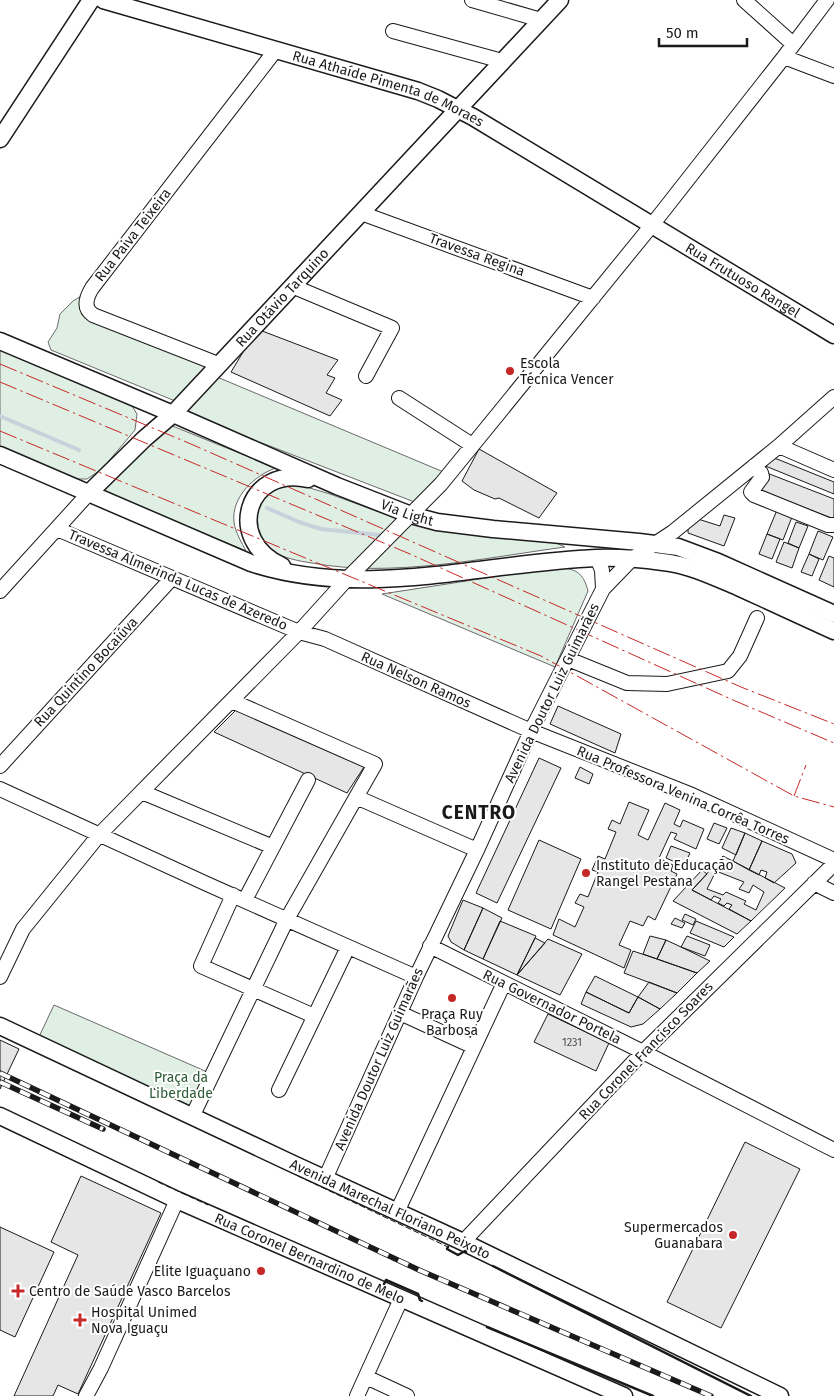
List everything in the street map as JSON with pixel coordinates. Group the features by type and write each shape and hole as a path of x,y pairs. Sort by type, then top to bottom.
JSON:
{"main road":[{"path":"0,139 91,0"},
{"name":"Rua Athaíde Pimenta de Moraes","path":"103,0 418,92 459,109 652,225"},
{"name":"Rua Otávio Tarquino","path":"89,492 173,414 560,0"},
{"name":"Rua Frutuoso Rangel","path":"652,225 834,335"},
{"name":"Via Light","path":"0,341 134,397 337,486 411,515 438,522 486,528 678,547 698,553 834,614"},
{"path":"134,397 142,406 147,417 148,427 144,439"},
{"path":"0,455 251,563 283,572 310,577 401,578 597,558 632,559 679,564 694,568 834,631"},
{"path":"310,577 275,563 258,550 250,533 248,520 250,510 253,500 262,489 272,481 284,477 300,478 337,486"},
{"path":"555,534 578,543 591,551 597,558"},
{"name":"Avenida Marechal Floriano Peixoto","path":"0,1026 463,1242 780,1396"},
{"name":"Rua Coronel Bernardino de Melo","path":"0,1116 177,1200 624,1396"}],"street":[{"path":"472,0 541,20"},
{"path":"744,0 793,44"},
{"path":"0,977 23,929 99,835 299,632 346,578 440,484 652,225 827,0"},
{"path":"393,31 502,61"},
{"name":"Rua Paiva Teixeira","path":"218,364 93,315 86,307 87,297 275,51"},
{"path":"784,57 834,76"},
{"name":"Travessa Regina","path":"361,213 593,298"},
{"path":"292,286 392,328 366,376"},
{"name":"Avenida Doutor Luiz Guimarães","path":"325,1179 430,946 477,850 531,731 603,589 632,559 657,544 779,446 834,397"},
{"path":"399,398 472,446"},
{"path":"779,446 834,470"},
{"path":"754,466 761,473 762,477 753,488 754,496 828,525 834,525"},
{"name":"Rua Otávio Tarquino","path":"0,591 89,492"},
{"name":"Travessa Almerinda Lucas de Azeredo","path":"57,529 299,632"},
{"path":"597,558 602,570 603,589"},
{"name":"Rua Quintino Bocaiúva","path":"0,766 172,578"},
{"path":"568,658 627,683 667,684 728,671 740,656 757,618"},
{"name":"Rua Nelson Ramos","path":"299,632 325,639 531,731"},
{"path":"192,1117 287,919 375,764 232,700"},
{"name":"Rua Professora Venina Corrêa Torres","path":"531,731 692,796 834,860"},
{"path":"308,780 272,847 239,898 202,966 314,1016"},
{"path":"0,789 416,977"},
{"path":"142,792 272,847"},
{"path":"356,797 477,850"},
{"name":"Rua Coronel Francisco Soares","path":"463,1242 643,1052 834,864"},
{"path":"814,884 834,893"},
{"name":"Rua Governador Portela","path":"430,946 834,1150"},
{"path":"279,1090 348,947"},
{"path":"397,1212 504,983"},
{"path":"400,1013 474,1047"},
{"path":"86,1396 101,1368 177,1200"},
{"path":"357,1396 401,1299"},
{"path":"366,1377 407,1396"}],"green space":[{"path":"88,292 82,315 212,365 180,403 51,350 48,342 57,328 60,314 73,301"},
{"path":"0,349 129,401 137,414 135,430 102,469 87,479 78,479 0,448"},
{"path":"217,377 446,473 417,503 182,412"},
{"path":"170,425 276,468 260,476 246,488 236,504 234,522 246,551 99,490"},
{"path":"293,483 330,494 412,524 554,542 565,547 470,561 406,567 343,567 297,560 269,550 260,540 255,528 257,510 265,493 268,490"},
{"path":"557,567 574,570 578,573 584,580 588,591 555,667 382,594"},
{"name":"Praça da Liberdade","path":"54,1005 212,1074 192,1115 37,1041"}],"building":[{"path":"257,329 338,360 327,375 335,378 326,393 342,400 330,416 231,372"},
{"path":"479,449 557,493 539,518 499,498 495,499 474,490 462,481"},
{"path":"772,458 834,482 834,494 763,465"},
{"path":"767,473 834,499 834,519 760,490"},
{"path":"777,510 792,517 783,540 767,534"},
{"path":"724,515 735,518 724,546 688,533 688,526 698,519 720,526"},
{"path":"796,522 808,526 799,548 788,543"},
{"path":"818,531 833,537 823,560 809,554"},
{"path":"767,534 780,539 772,559 759,554"},
{"path":"784,542 799,548 792,568 776,562"},
{"path":"809,554 819,559 812,576 801,572"},
{"path":"829,556 834,558 834,587 819,580"},
{"path":"558,706 621,734 615,753 550,724"},
{"path":"236,710 364,767 347,793 214,732"},
{"path":"539,758 561,768 497,903 476,893"},
{"path":"580,767 593,774 589,784 575,778"},
{"path":"629,802 649,810 638,835 648,840 665,803 680,810 674,824 680,827 683,820 704,829 696,849 674,839 677,834 671,832 659,858 673,865 671,871 677,874 655,920 648,916 643,926 630,921 619,945 631,950 624,968 553,935 559,919 575,927 584,907 575,903 580,894 588,897 598,872 592,870 598,856 605,859 616,832 608,829 612,820 620,824"},
{"path":"714,823 727,828 719,844 707,839"},
{"path":"731,828 745,833 736,855 722,848"},
{"path":"745,833 762,841 749,870 733,861"},
{"path":"539,840 581,859 551,929 508,910"},
{"path":"762,841 792,854 796,863 774,883 765,878 767,872 761,870 759,875 749,870"},
{"path":"671,846 690,853 684,866 666,858"},
{"path":"723,856 785,888 751,921 729,909 732,905 727,903 724,906 718,903 721,899 714,896 711,900 692,890","holes":["716,871 744,882 739,889 749,893 753,885 764,892 756,910 744,904 746,901 726,892 723,895 707,889"]},
{"path":"702,870 707,874 692,890 751,921 737,934 673,901"},
{"path":"463,900 483,908 464,950 451,942 448,936"},
{"path":"483,908 502,918 483,959 464,950"},
{"path":"685,914 696,919 693,925 682,920"},
{"path":"675,918 685,923 682,928 671,924"},
{"path":"500,921 536,936 517,975 483,959"},
{"path":"696,921 734,937 724,947 690,933"},
{"path":"650,936 666,940 657,959 643,954"},
{"path":"687,936 710,945 705,956 681,947"},
{"path":"535,938 545,943 517,975"},
{"path":"548,939 582,954 560,995 517,975"},
{"path":"666,940 710,961 697,973 657,959"},
{"path":"633,951 697,973 677,993 624,973"},
{"path":"595,976 638,997 629,1013 586,992"},
{"path":"649,982 677,993 660,1009 638,997"},
{"path":"586,992 629,1013 638,997 660,1009 643,1024 631,1027 581,1004"},
{"path":"548,1014 609,1043 596,1071 534,1042"},
{"path":"0,1040 19,1049 0,1089"},
{"name":"Supermercados Guanabara","path":"745,1142 800,1169 721,1328 667,1302"},
{"name":"Hospital Unimed Nova Iguaçu","path":"81,1176 161,1213 78,1394 58,1385 53,1396 14,1396 78,1255 51,1242"},
{"name":"Centro de Saúde Vasco Barcelos","path":"0,1227 54,1252 15,1337 0,1330"}],"waterway":[{"path":"0,416 79,450"},
{"path":"267,508 321,529 379,535"}],"railway":[{"path":"0,1073 419,1270 711,1396"},
{"path":"0,1082 103,1129"}],"fence":[{"path":"298,1176 448,1247"},
{"path":"158,1182 208,1205"}],"wall":[{"path":"448,1247 447,1249 458,1255 466,1252"},
{"path":"493,1266 751,1396"},
{"path":"384,1284 386,1280 418,1294 422,1301"},
{"path":"487,1327 653,1396"}],"power":[{"path":"0,364 191,444 741,687 834,724"},
{"path":"0,382 410,554 733,700 834,743"},
{"path":"0,431 541,656 794,796 834,807"},
{"path":"794,796 806,765"}],"place":[{"name":"Escola Técnica Vencer","path":"510,371"},
{"name":"Instituto de Educação Rangel Pestana","path":"586,873"},
{"name":"Praça Ruy Barbosa","path":"452,998"},
{"name":"Supermercados Guanabara","path":"733,1235"},
{"name":"Elite Iguaçuano","path":"261,1271"},
{"name":"Centro de Saúde Vasco Barcelos","path":"18,1291"},
{"name":"Hospital Unimed Nova Iguaçu","path":"80,1320"}],"district":[{"name":"CENTRO","path":"479,812"}]}
